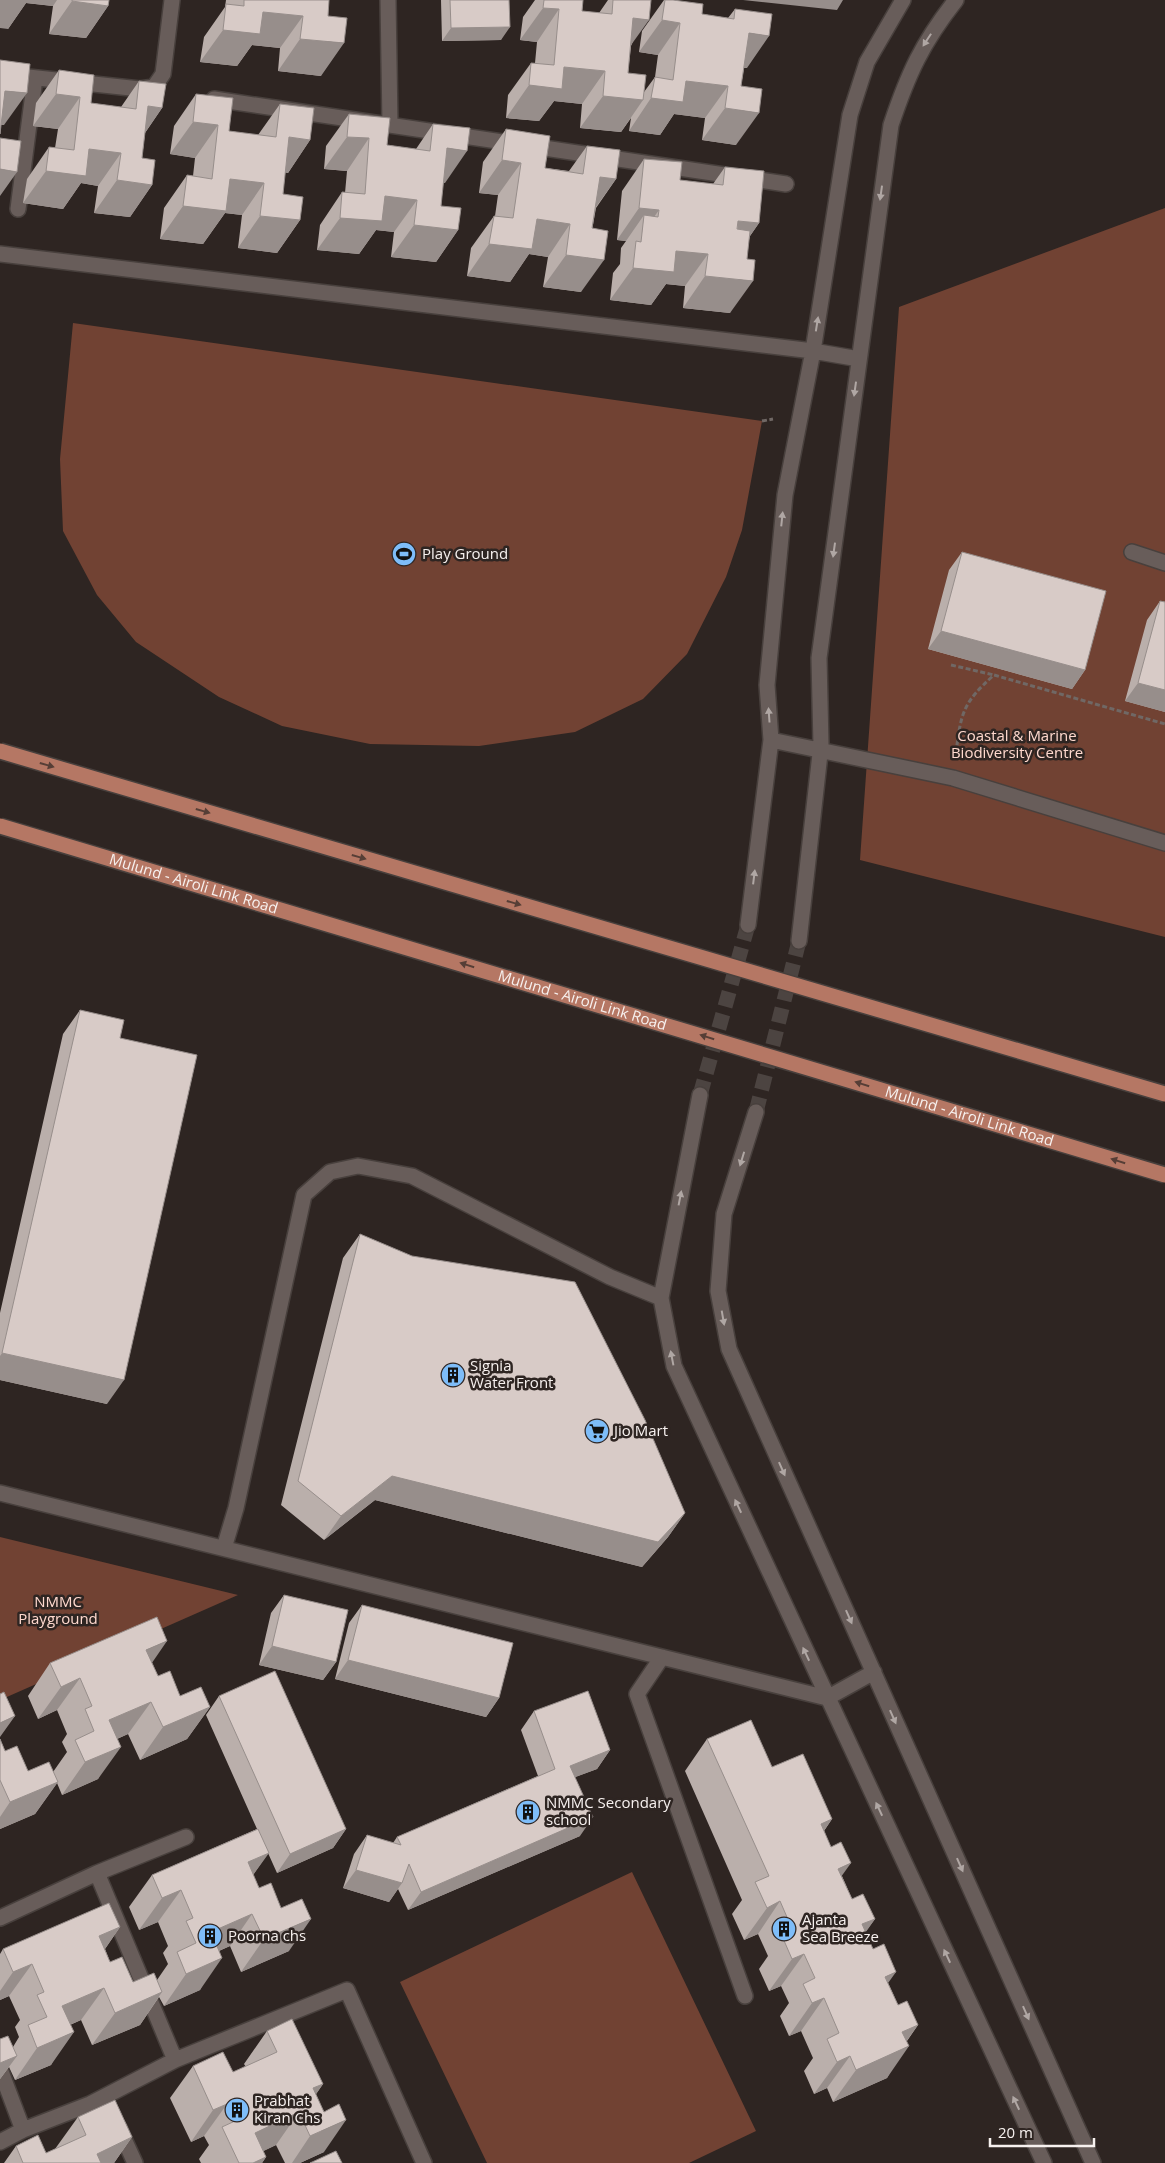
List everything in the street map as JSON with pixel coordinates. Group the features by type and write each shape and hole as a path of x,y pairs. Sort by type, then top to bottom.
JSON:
{"main road":[{"path":"0,751 1165,1094"},
{"name":"Mulund - Airoli Link Road","path":"0,826 1165,1175"}],"street":[{"path":"0,74 140,89 154,87 163,74 172,0"},
{"path":"388,0 390,124"},
{"path":"748,925 771,740 767,685 784,494 813,351 850,115 868,62 903,0"},
{"path":"799,941 820,749 819,658 891,125 906,78 920,50 956,0"},
{"path":"18,209 34,78"},
{"path":"197,97 786,184"},
{"path":"0,254 813,351 859,359"},
{"path":"1132,552 1165,563"},
{"path":"771,740 953,778 1165,843"},
{"path":"700,1095 661,1298 674,1366 1044,2163"},
{"path":"756,1112 724,1214 718,1291 729,1350 1093,2163"},
{"path":"224,1548 236,1508 304,1195 330,1172 358,1166 412,1176 610,1277 661,1298"},
{"path":"0,1493 827,1698 874,1672"},
{"path":"662,1657 638,1694 745,1996"},
{"path":"0,1918 97,1873 186,1837"},
{"path":"97,1873 175,2060"},
{"path":"0,2142 23,2130 105,2096 175,2060 347,1990 424,2163"},
{"path":"0,2069 23,2130"},
{"path":"105,2096 135,2163"}],"path":[{"path":"951,664 1165,724"},
{"path":"953,778 960,720 972,694 994,675"}],"green space":[{"name":"Coastal & Marine Biodiversity Centre","path":"1165,208 1165,937 860,860 899,307"},
{"name":"Play Ground","path":"73,323 762,421 742,530 726,577 687,654 643,699 575,732 479,746 370,744 282,726 219,697 136,642 97,595 63,531 60,459"},
{"name":"NMMC Playground","path":"0,1537 238,1595 0,1700"},
{"path":"632,1872 756,2131 689,2163 487,2163 400,1982"}],"building":[{"path":"72,0 109,0 108,6"},
{"path":"244,0 329,0 328,16 347,18 344,43 300,39 303,16 263,12 260,34 223,30 226,4 244,6"},
{"path":"450,0 509,0 510,27 451,28"},
{"path":"544,0 583,0 582,11 612,14 613,0 651,0 649,20 633,18 628,73 646,75 643,100 603,96 605,71 564,67 562,89 529,85 531,63 554,65 559,9 543,8"},
{"path":"665,0 703,4 702,14 734,19 735,9 772,14 769,36 749,33 741,86 762,89 759,113 725,108 728,86 686,81 683,102 651,98 655,77 673,80 680,23 662,20"},
{"path":"0,60 30,64 27,93 5,91 0,134"},
{"path":"59,70 94,75 91,103 136,109 139,81 166,84 162,108 148,106 142,158 155,160 152,185 117,180 121,153 89,149 86,176 46,171 49,147 74,150 80,97 56,94"},
{"path":"196,94 233,98 229,131 276,137 280,104 314,108 310,140 289,137 283,194 303,197 300,220 260,216 264,183 230,179 226,211 183,206 187,175 212,179 218,125 193,122"},
{"path":"349,114 390,118 387,145 430,151 433,124 470,128 467,151 447,148 441,206 461,208 458,230 414,225 417,200 385,196 382,221 340,218 342,192 365,194 369,138 347,137"},
{"path":"506,129 550,136 545,168 583,174 587,146 620,150 616,179 600,177 592,228 608,231 604,260 566,255 570,224 537,219 532,249 489,244 494,216 513,218 521,163 502,160"},
{"path":"0,138 21,141 17,172 0,169"},
{"path":"644,159 682,162 680,180 723,185 725,167 764,171 759,223 738,221 737,229 750,231 747,259 755,260 753,281 705,276 708,254 676,251 674,272 633,268 636,241 641,242 644,215 658,217 659,210 639,208"},
{"path":"962,552 1106,591 1085,670 941,631"},
{"path":"1160,601 1165,602 1165,690 1138,683"},
{"path":"80,1010 124,1020 120,1038 197,1055 124,1380 2,1353"},
{"name":"Signia Water Front","path":"360,1234 412,1256 575,1282 645,1420 685,1513 658,1542 392,1476 341,1516 298,1481"},
{"path":"284,1595 348,1610 336,1662 272,1646"},
{"path":"362,1605 513,1643 499,1698 348,1660"},
{"path":"157,1617 167,1641 146,1650 158,1676 170,1671 180,1696 201,1687 210,1707 163,1727 151,1702 109,1720 121,1747 85,1762 75,1740 94,1731 85,1709 92,1706 80,1678 61,1687 50,1663"},
{"path":"275,1671 346,1829 290,1854 219,1696"},
{"name":"NMMC Secondary school","path":"588,1691 610,1750 570,1766 593,1817 421,1892 409,1864 402,1883 356,1870 367,1835 401,1845 397,1837 555,1769 534,1711"},
{"path":"4,1692 15,1716 0,1723 0,1694"},
{"path":"751,1720 772,1767 803,1754 832,1819 821,1824 831,1847 841,1842 851,1863 838,1869 852,1899 863,1894 875,1919 862,1924 873,1949 884,1944 896,1972 885,1977 898,2005 907,2001 918,2025 902,2032 909,2046 856,2070 850,2056 837,2062 827,2039 839,2033 824,1998 812,2003 803,1984 815,1978 804,1954 792,1959 782,1936 793,1931 780,1901 767,1908 755,1882 769,1876 707,1739"},
{"path":"0,1739 5,1751 17,1746 28,1771 49,1762 58,1782 10,1802 0,1780"},
{"path":"258,1829 269,1853 248,1862 259,1888 271,1883 281,1908 302,1899 311,1919 264,1939 252,1914 211,1932 222,1958 186,1974 177,1952 196,1943 186,1921 193,1918 181,1890 162,1898 152,1875"},
{"path":"109,1903 120,1927 99,1936 110,1962 122,1957 133,1982 154,1973 162,1992 115,2013 104,1988 62,2006 74,2032 37,2048 28,2025 47,2017 37,1995 44,1992 32,1964 13,1972 3,1949"},
{"path":"292,2019 323,2084 313,2088 324,2112 339,2104 346,2120 310,2136 299,2112 255,2133 266,2157 253,2163 239,2163 222,2127 235,2121 227,2104 213,2110 193,2066 223,2052 233,2072 277,2052 267,2031"},
{"path":"8,2036 17,2056 0,2063 0,2039"},
{"path":"115,2100 132,2137 97,2154 101,2163 23,2163 16,2146 38,2135 46,2153 86,2135 78,2117"},
{"path":"336,2151 342,2163 310,2163"}],"tunnel":[{"path":"700,1095 748,925"},
{"path":"756,1112 799,941"}],"place":[{"name":"Play Ground","path":"404,554"},
{"name":"Signia Water Front","path":"453,1375"},
{"name":"Jio Mart","path":"597,1431"},
{"name":"NMMC Secondary school","path":"528,1812"},
{"name":"Ajanta Sea Breeze","path":"784,1929"},
{"name":"Poorna chs","path":"210,1936"},
{"name":"Prabhat Kiran Chs","path":"237,2110"}]}
